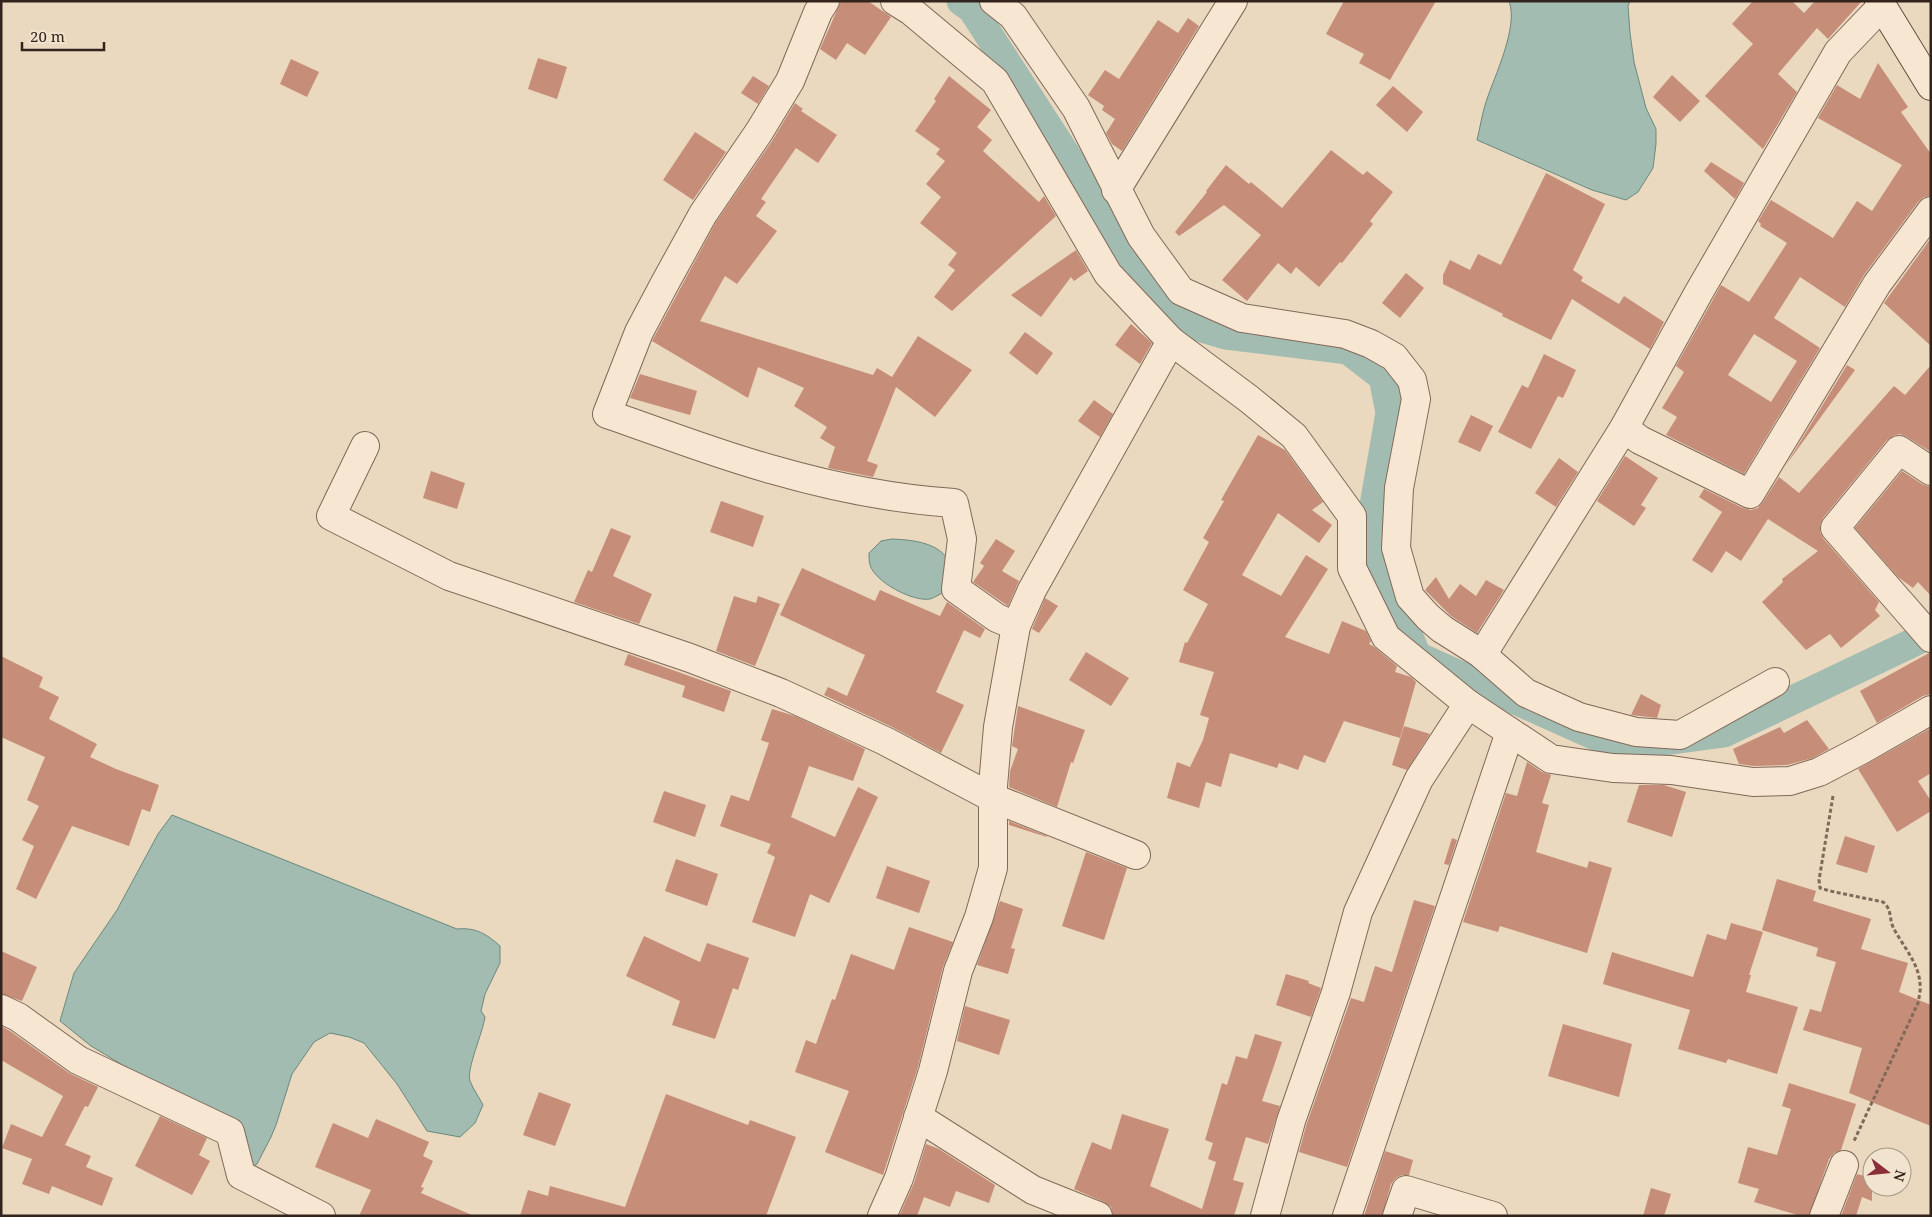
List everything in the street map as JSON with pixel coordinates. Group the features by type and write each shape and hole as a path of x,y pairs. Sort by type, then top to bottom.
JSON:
{"street":[{"path":"825,1 818,12 790,81 759,132 703,214 660,291 639,332 607,414 773,470 861,492 915,500 954,503 962,539 956,590 997,618 1016,626"},
{"path":"994,1 1013,16 1076,108 1141,236 1181,290 1242,318 1345,334 1371,344 1394,357 1412,380 1416,399 1399,488 1396,548 1410,597 1428,617 1480,653 1526,693 1579,717 1636,732 1680,735 1775,682"},
{"path":"1116,190 1233,1"},
{"path":"1480,653 1492,638 1624,428 1699,292 1838,52 1881,4 1929,82"},
{"path":"908,5 995,81 1108,274 1171,341 1249,399 1294,436 1352,516 1352,568 1386,637 1468,704 1551,759 1614,768 1671,770 1753,782 1790,781 1819,772 1931,710"},
{"path":"1624,428 1640,440 1750,494 1877,284 1931,211"},
{"path":"882,1216 899,1178 933,1071 958,972 978,918 993,868 993,798 998,727 1016,626 1032,590 1171,341"},
{"path":"365,446 331,516 449,576 690,658 781,692 885,741 993,798 1136,855"},
{"path":"1924,630 1835,528 1899,450 1931,471"},
{"path":"1265,1216 1291,1121 1336,992 1358,912 1418,779 1468,704"},
{"path":"1348,1216 1510,732"},
{"path":"1,1009 18,1017 78,1060 230,1132 241,1175 305,1212"},
{"path":"918,1117 1033,1190 1098,1216"},
{"path":"1824,1216 1844,1165"},
{"path":"1397,1216 1406,1190 1493,1216"}],"path":[{"path":"1839,761 1819,880 1820,888 1830,892 1884,902 1890,910 1892,925 1914,964 1920,983 1918,1003 1844,1165"}],"shaded area":[{"path":"1509,1 1630,1 1628,6 1634,62 1646,108 1656,129 1656,144 1653,168 1638,192 1626,200 1592,190 1477,140 1485,107 1508,38 1511,24"},
{"path":"892,539 930,545 947,558 944,592 930,599 923,599 896,590 879,578 870,565 869,553 881,541"},
{"path":"172,815 457,929 475,930 500,946 500,963 485,994 481,1011 485,1017 484,1024 470,1068 470,1081 483,1105 475,1123 460,1137 427,1131 397,1084 364,1043 349,1037 330,1033 314,1042 292,1074 271,1137 257,1164 246,1170 241,1150 164,1090 91,1046 60,1021 74,973 117,910 158,834"}],"building":[{"path":"841,1 868,1 891,17 865,55 847,43 836,60 820,49"},
{"path":"1344,1 1436,1 1390,80 1359,63 1364,54 1326,34"},
{"path":"1753,1 1792,1 1804,13 1815,1 1862,1 1828,39 1817,28 1778,74 1797,92 1763,149 1705,96 1753,44 1732,24"},
{"path":"1188,18 1199,26 1122,151 1112,144 1106,133 1115,119 1102,110 1104,106 1088,95 1105,70 1119,79 1158,20 1178,33"},
{"path":"538,58 567,67 557,99 528,89"},
{"path":"291,59 319,72 307,97 280,84"},
{"path":"1878,63 1908,107 1901,112 1931,154 1931,196 1924,197 1918,202 1864,275 1845,307 1800,277 1774,318 1820,348 1744,474 1666,435 1677,417 1662,408 1684,372 1676,366 1721,285 1749,302 1787,243 1760,226 1761,224 1758,221 1771,200 1833,238 1857,201 1872,211 1902,165 1818,118 1837,85 1860,99","holes":["1754,334 1797,361 1771,402 1728,375"]},
{"path":"1672,75 1700,101 1680,122 1653,97"},
{"path":"753,76 769,86 758,104 741,93"},
{"path":"949,76 991,110 977,127 992,140 983,151 1039,202 1044,196 1056,216 952,311 934,297 955,270 948,265 957,253 920,223 941,197 926,184 945,161 936,154 940,149 915,131 936,101 934,99"},
{"path":"1393,86 1423,112 1407,132 1376,105"},
{"path":"795,103 803,109 801,111 837,135 818,163 796,148 761,199 766,202 756,216 777,231 737,284 725,276 700,321 873,375 877,368 892,377 918,336 972,370 935,417 896,387 867,461 878,465 873,477 828,468 835,447 820,438 827,427 794,406 804,388 758,367 748,398 652,341 716,222 772,141"},
{"path":"695,132 726,152 693,200 663,180"},
{"path":"1331,150 1363,175 1367,171 1393,192 1370,221 1373,224 1342,263 1340,262 1319,287 1296,267 1291,274 1278,263 1247,301 1222,280 1261,235 1224,205 1179,236 1175,232 1226,165 1249,184 1251,182 1282,208"},
{"path":"1711,162 1744,183 1735,199 1704,171"},
{"path":"1546,173 1605,204 1573,270 1583,277 1581,281 1619,304 1624,296 1664,322 1650,349 1572,299 1551,340 1443,284 1443,275 1450,260 1470,270 1478,254 1501,265"},
{"path":"1931,238 1931,346 1884,303"},
{"path":"1076,250 1088,271 1074,281 1071,277 1041,317 1011,295"},
{"path":"1406,273 1424,288 1400,318 1382,303"},
{"path":"1131,324 1152,343 1140,364 1115,345"},
{"path":"1025,332 1053,353 1037,375 1009,353"},
{"path":"1544,354 1576,370 1563,398 1558,396 1531,449 1498,432 1522,385 1528,388"},
{"path":"1847,365 1855,370 1786,465"},
{"path":"1931,365 1931,452 1900,434 1893,436 1887,440 1823,518 1820,525 1820,532 1823,538 1879,602 1875,610 1880,616 1841,648 1830,634 1806,650 1762,602 1783,582 1782,579 1818,551 1768,519 1741,561 1726,551 1712,573 1692,560 1722,512 1699,497 1704,489 1751,510 1758,508 1779,477 1799,493 1894,386 1905,395"},
{"path":"640,374 697,391 690,415 630,398"},
{"path":"1094,400 1113,414 1100,437 1078,421"},
{"path":"1471,415 1493,426 1480,452 1458,442"},
{"path":"1258,435 1285,450 1323,502 1312,510 1332,525 1319,543 1278,513 1242,575 1281,596 1306,555 1328,569 1285,637 1329,654 1342,621 1366,631 1371,641 1369,644 1397,666 1395,672 1411,677 1416,682 1400,738 1344,721 1325,763 1304,755 1298,770 1279,763 1277,768 1230,753 1221,787 1206,782 1199,808 1167,798 1177,762 1190,767 1203,740 1209,718 1200,715 1214,672 1179,662 1185,642 1187,643 1208,604 1183,590 1209,542 1203,538 1224,501 1221,500"},
{"path":"1625,456 1658,478 1641,505 1646,508 1634,526 1597,501"},
{"path":"1559,458 1578,472 1556,507 1535,493"},
{"path":"431,471 465,483 457,509 423,498"},
{"path":"1902,471 1922,484 1931,487 1931,596 1918,582 1913,588 1898,577 1855,528"},
{"path":"721,501 764,516 753,547 710,532"},
{"path":"611,528 631,536 613,576 652,594 639,624 574,602 588,570 592,572"},
{"path":"996,539 1015,551 1002,571 1019,581 1008,606 973,582 984,566 980,563"},
{"path":"802,568 875,601 880,590 940,616 947,602 985,629 980,638 964,630 936,692 964,705 941,753 892,727 824,695 828,687 847,696 865,655 780,615"},
{"path":"1436,577 1449,599 1460,584 1476,596 1486,580 1504,590 1477,633 1451,616 1425,590"},
{"path":"734,596 756,603 758,596 780,604 755,666 716,651"},
{"path":"1045,598 1058,606 1039,633 1032,629"},
{"path":"1086,652 1129,678 1111,706 1069,680"},
{"path":"1931,653 1931,694 1923,696 1877,723 1860,691"},
{"path":"628,654 731,691 724,712 682,697 685,686 624,665"},
{"path":"1,656 43,677 39,687 59,697 49,719 97,744 90,757 159,785 150,812 142,809 129,846 72,826 36,899 16,889 34,846 22,840 39,806 27,800 45,757 1,737"},
{"path":"1641,694 1661,705 1657,718 1631,715"},
{"path":"1018,706 1085,730 1073,763 1071,762 1057,807 1009,787 1010,771 1018,749 1012,746"},
{"path":"772,709 795,716 865,749 853,781 809,766 791,817 835,837 858,787 878,797 829,903 810,894 795,937 752,922 775,857 767,853 771,844 720,826 731,795 749,801 769,743 761,740"},
{"path":"1807,720 1829,749 1813,758 1787,765 1754,766 1739,764 1733,749 1780,727 1784,733"},
{"path":"1404,726 1430,734 1407,770 1392,765"},
{"path":"1931,728 1931,773 1918,781 1931,801 1931,811 1897,832 1858,769"},
{"path":"1527,762 1542,772 1551,775 1542,803 1549,805 1536,852 1587,868 1589,861 1612,868 1587,953 1500,926 1498,932 1463,922 1506,793 1517,796"},
{"path":"1639,785 1664,785 1686,792 1672,837 1627,822"},
{"path":"664,791 706,805 695,837 653,822"},
{"path":"1009,821 1047,836 1047,837 1009,825"},
{"path":"1845,836 1875,846 1867,873 1836,864"},
{"path":"1452,838 1457,840 1449,865 1444,864"},
{"path":"1086,852 1127,868 1104,940 1062,926"},
{"path":"676,859 718,874 707,906 665,891"},
{"path":"887,866 930,881 919,913 876,898"},
{"path":"1777,879 1816,891 1813,901 1871,919 1861,949 1908,963 1899,992 1931,1005 1931,1126 1849,1093 1862,1048 1803,1030 1810,1009 1821,1012 1836,962 1816,956 1818,948 1762,930"},
{"path":"1414,900 1435,906 1347,1167 1299,1152 1306,1126 1351,998 1364,1002 1375,966 1392,972"},
{"path":"1000,901 1023,909 1011,948 1015,949 1008,974 977,965"},
{"path":"1731,923 1763,932 1749,975 1751,975 1746,992 1798,1007 1777,1074 1728,1059 1726,1063 1678,1049 1690,1010 1603,984 1612,952 1693,977 1707,934 1726,940"},
{"path":"909,927 953,942 943,967 918,1067 883,1175 825,1152 849,1091 795,1072 806,1040 816,1044 832,999 835,1000 851,954 894,970"},
{"path":"644,936 700,962 707,943 749,958 738,990 733,988 715,1039 672,1025 680,1001 626,976"},
{"path":"1,951 37,967 22,1001 1,994"},
{"path":"1286,974 1309,981 1308,983 1321,988 1311,1017 1276,1005"},
{"path":"965,1006 1010,1020 999,1055 957,1041"},
{"path":"1563,1024 1632,1044 1619,1097 1548,1076"},
{"path":"1,1026 69,1073 98,1087 88,1107 85,1106 65,1145 91,1156 86,1167 113,1178 102,1206 52,1186 49,1194 22,1184 32,1159 2,1148 11,1124 42,1137 63,1096 1,1060"},
{"path":"1255,1034 1282,1042 1262,1101 1280,1106 1268,1144 1246,1137 1233,1180 1244,1183 1234,1216 1113,1216 1111,1207 1104,1202 1074,1189 1092,1142 1111,1150 1122,1114 1169,1129 1150,1186 1202,1209 1216,1162 1208,1159 1213,1143 1205,1140 1222,1083 1227,1085 1236,1056 1247,1059"},
{"path":"1789,1083 1856,1104 1841,1150 1834,1153 1829,1159 1809,1216 1801,1216 1754,1202 1759,1189 1738,1183 1748,1147 1777,1155 1791,1109 1782,1106"},
{"path":"539,1092 571,1104 555,1146 523,1135"},
{"path":"666,1094 748,1125 750,1120 796,1137 766,1216 520,1216 528,1190 548,1196 550,1186 625,1207"},
{"path":"160,1116 207,1138 199,1155 210,1161 192,1195 135,1166"},
{"path":"376,1119 429,1142 423,1156 433,1161 421,1187 424,1188 421,1193 474,1216 359,1216 371,1190 315,1167 333,1123 368,1138"},
{"path":"926,1144 939,1149 995,1185 989,1203 956,1191 950,1207 924,1197 917,1216 899,1216 914,1183"},
{"path":"1385,1151 1413,1160 1409,1175 1402,1175 1396,1178 1391,1184 1382,1216 1364,1216"},
{"path":"1857,1174 1862,1175 1862,1197 1856,1216 1841,1216"},
{"path":"1651,1188 1671,1194 1664,1216 1643,1216"},
{"path":"1862,1197 1872,1197 1872,1201"}],"waterway":[{"path":"961,1 972,9 1160,300 1182,322 1226,335 1348,350 1383,377 1390,413 1368,540 1417,656 1620,747 1724,733 1931,634"}]}
